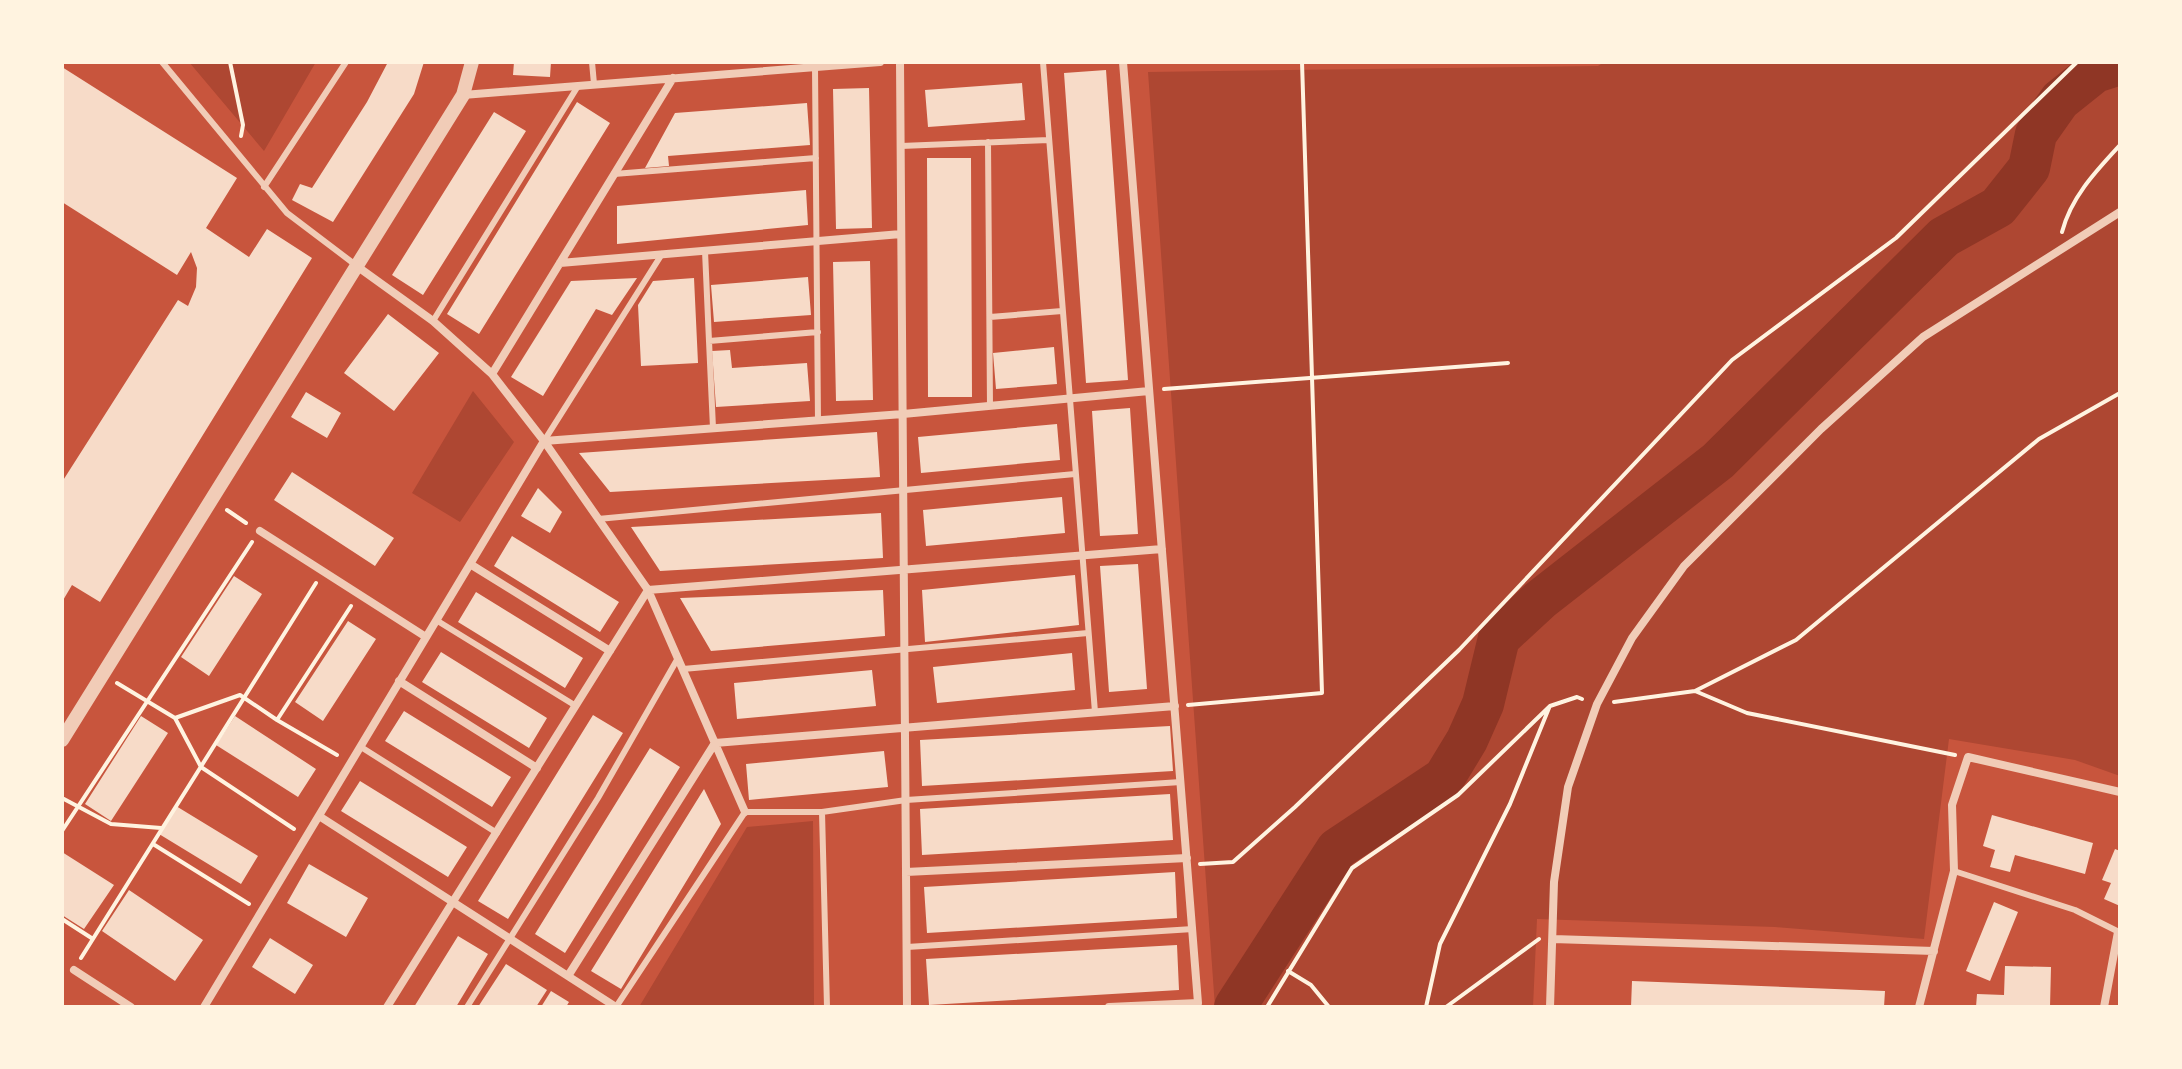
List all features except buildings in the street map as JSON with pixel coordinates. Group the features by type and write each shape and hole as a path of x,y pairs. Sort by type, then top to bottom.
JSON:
{"street":[{"path":"62,740 463,95 472,62"},
{"path":"463,95 880,62"},
{"path":"900,62 907,1007"},
{"path":"1109,1007 1198,1005 1123,62"},
{"path":"492,374 673,78"},
{"path":"1550,1007 1554,882 1568,787 1597,704 1632,638 1684,566 1821,429 1923,337 2120,212"},
{"path":"560,263 901,234"},
{"path":"358,267 433,321 492,374 544,441 648,590 745,812"},
{"path":"544,441 903,414 1149,391"},
{"path":"204,1007 544,441"},
{"path":"260,531 426,637"},
{"path":"648,590 1162,549"},
{"path":"470,564 610,651"},
{"path":"387,1007 648,590"},
{"path":"399,681 537,768"},
{"path":"715,743 1175,706"},
{"path":"568,976 715,743"},
{"path":"1919,1007 1954,871 1952,805 1968,757 2120,792"},
{"path":"319,816 616,1007"},
{"path":"906,872 1187,862"},
{"path":"2104,1007 2119,932"},
{"path":"1553,939 1934,951"},
{"path":"74,970 131,1007"}],"lane":[{"path":"162,62 287,213 358,267"},
{"path":"264,187 346,62"},
{"path":"592,62 594,84"},
{"path":"1043,62 1095,712"},
{"path":"815,67 818,421"},
{"path":"433,321 578,86"},
{"path":"901,146 1049,140"},
{"path":"988,142 990,406"},
{"path":"614,174 816,158"},
{"path":"705,251 713,428"},
{"path":"544,441 662,254"},
{"path":"990,317 1062,311"},
{"path":"709,341 818,332"},
{"path":"598,519 1075,474"},
{"path":"436,620 576,706"},
{"path":"683,669 1088,633"},
{"path":"467,1007 511,939 678,658"},
{"path":"361,747 497,833"},
{"path":"616,1007 745,812 822,812 906,800 1181,782"},
{"path":"822,812 827,1007"},
{"path":"1954,871 2075,910 2119,932"},
{"path":"907,947 1193,929"}],"path":[{"path":"230,62 243,125 237,154"},
{"path":"1175,706 1322,693 1302,62"},
{"path":"1622,62 1631,62"},
{"path":"1187,862 1233,862 1295,807 1459,650 1732,360 1896,238 2077,62"},
{"path":"2056,253 2066,217 2091,176 2120,145"},
{"path":"1149,391 1508,363"},
{"path":"1267,1007 1352,868 1381,845 1458,795 1550,706 1577,697 1597,704 1695,691 1796,640 2039,439 2120,393"},
{"path":"62,831 260,531 212,500"},
{"path":"74,970 324,571"},
{"path":"277,720 360,594"},
{"path":"103,674 175,718 201,767 306,837"},
{"path":"1695,691 1747,713 1968,757"},
{"path":"175,718 240,695 351,763"},
{"path":"1426,1007 1440,944 1510,804 1550,706"},
{"path":"62,798 111,824 162,828"},
{"path":"153,844 262,911"},
{"path":"62,919 93,939"},
{"path":"1446,1007 1536,939 1553,939"},
{"path":"1288,971 1311,985 1329,1007"}],"shaded area":[{"path":"189,62 316,62 264,151"},
{"path":"1604,62 2120,62 2120,776 2075,760 1949,739 1924,939 1775,927 1537,919 1533,1007 1215,1007 1148,72 1598,66"},
{"path":"473,391 514,442 460,522 412,493"},
{"path":"813,821 814,1007 639,1007 747,827"}],"waterway":[{"path":"1235,1007 1337,849 1444,778 1467,740 1483,704 1499,638 1540,600 1718,461 1944,237 1998,207 2029,168 2036,134 2060,100 2095,72 2120,64"}]}
